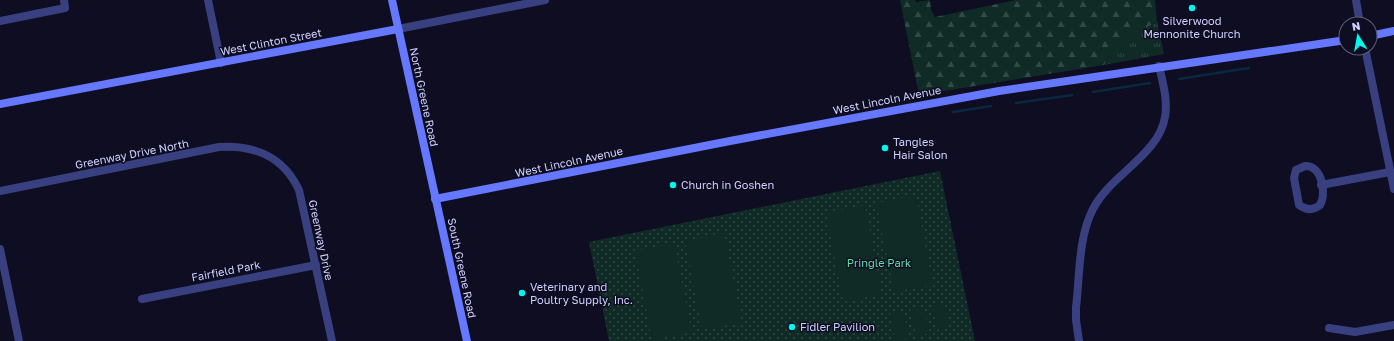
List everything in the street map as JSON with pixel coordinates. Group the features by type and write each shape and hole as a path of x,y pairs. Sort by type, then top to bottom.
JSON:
{"street":[{"path":"208,0 221,63"},
{"name":"North Greene Road","path":"392,0 435,200"},
{"name":"West Clinton Street","path":"0,104 545,0"},
{"path":"1356,0 1359,16"},
{"path":"0,21 64,4"},
{"path":"1378,34 1394,31"},
{"name":"West Lincoln Avenue","path":"435,200 911,106 1159,66 1338,41"},
{"path":"1367,56 1394,189"},
{"path":"1079,341 1076,307 1086,225 1100,198 1151,147 1160,135 1166,111 1159,66"},
{"name":"Greenway Drive North","path":"0,191 219,147 246,147 268,154"},
{"name":"Greenway Drive","path":"268,154 293,178 298,190 332,341"},
{"path":"1300,167 1312,167 1319,173 1321,185 1323,196 1320,205 1312,210 1305,209 1299,204 1298,201 1294,174 1300,167"},
{"path":"1321,185 1390,172"},
{"name":"South Greene Road","path":"435,200 467,341"},
{"path":"0,249 18,341"},
{"name":"Fairfield Park","path":"142,299 316,265"},
{"path":"1329,328 1355,332 1394,325"}],"green space":[{"path":"900,0 915,0 916,2 930,0 931,10 935,17 1016,0 1155,0 1157,22 1133,34 1120,43 1114,49 1104,65 919,95"},
{"path":"1157,22 1164,54 1104,65 1114,49 1120,43 1133,34"},
{"name":"Pringle Park","path":"940,171 975,341 609,341 589,242"},
{"path":"916,195 933,285 894,292 876,203"},
{"path":"865,205 882,294 843,302 826,213"},
{"path":"724,233 742,322 702,330 685,241"},
{"path":"674,243 692,332 652,340 635,251"},
{"path":"945,303 949,328 937,330 932,305"},
{"path":"924,307 930,333 916,336 910,309"},
{"path":"904,311 909,338 895,340 890,313"}],"waterway":[{"path":"1179,79 1249,68"},
{"path":"1093,92 1150,83"},
{"path":"1016,103 1072,95"},
{"path":"953,112 991,106"}],"place":[{"name":"Silverwood Mennonite Church","path":"1192,8"},
{"name":"Tangles Hair Salon","path":"885,148"},
{"name":"Church in Goshen","path":"673,185"},
{"name":"Veterinary and Poultry Supply, Inc.","path":"522,293"},
{"name":"Fidler Pavilion","path":"792,327"}]}
